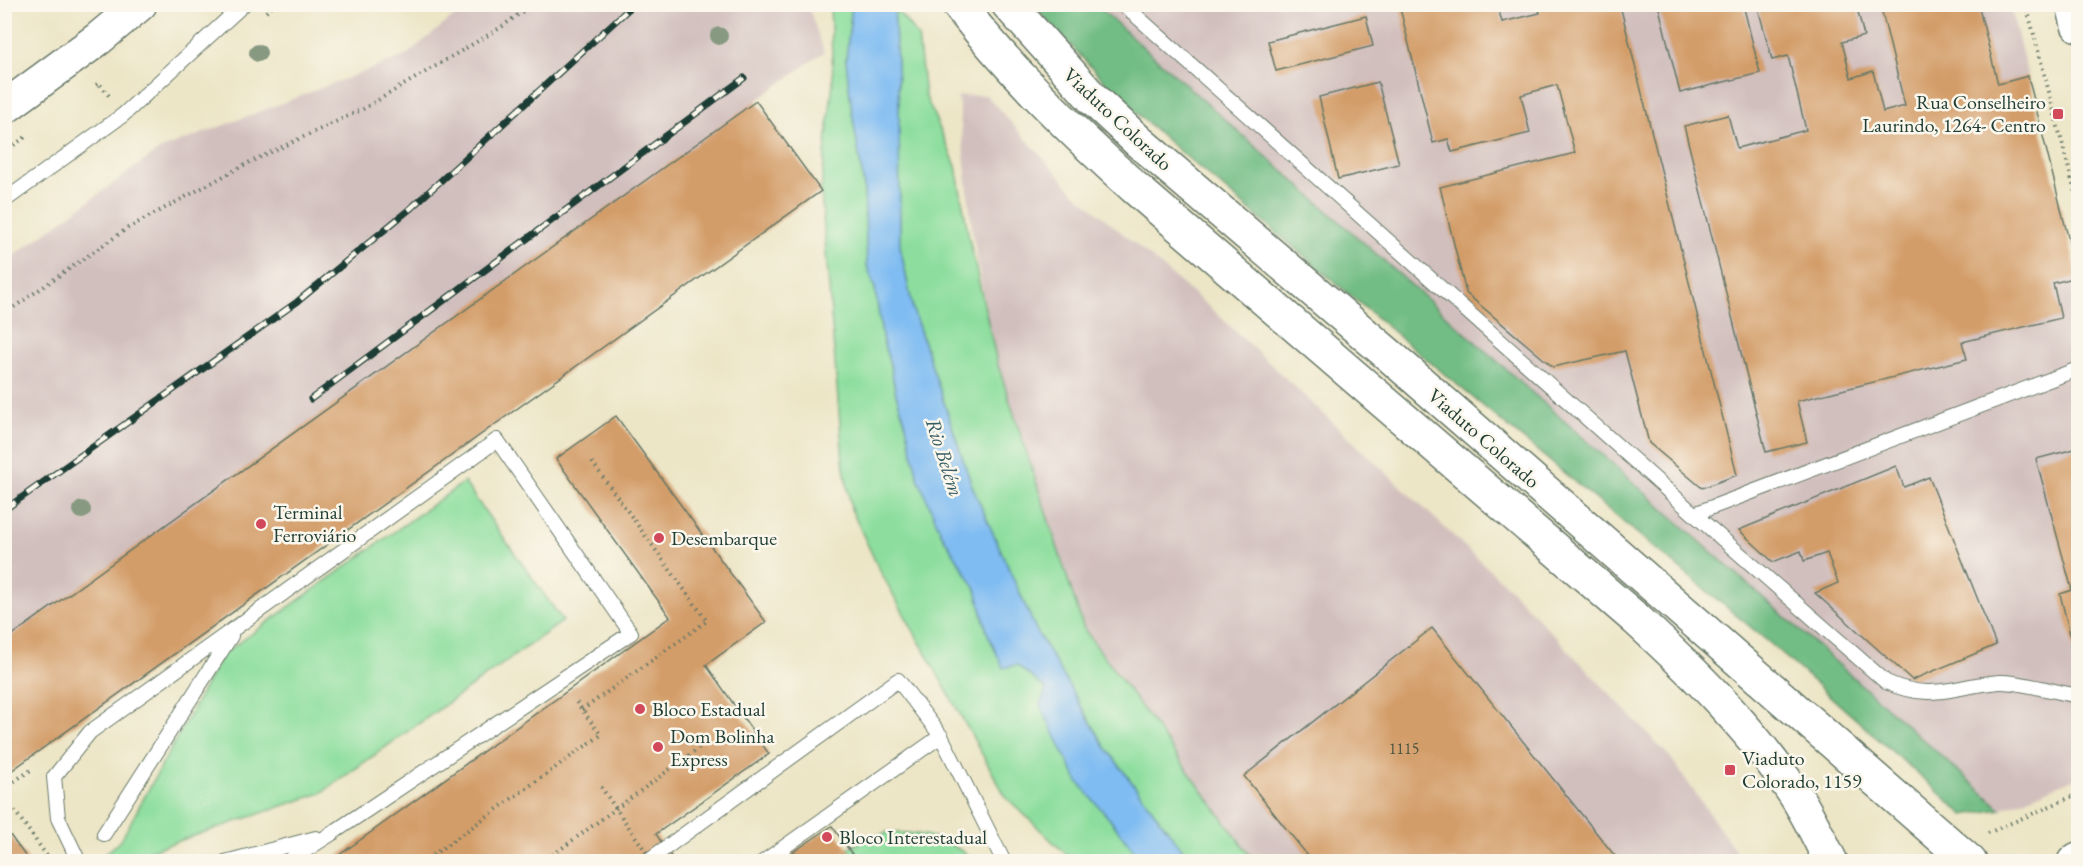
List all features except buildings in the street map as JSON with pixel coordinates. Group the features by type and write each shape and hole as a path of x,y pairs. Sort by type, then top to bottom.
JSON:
{"main road":[{"path":"4,108 98,39 140,4"},
{"name":"Viaduto Colorado","path":"958,4 1026,82 1098,155 1636,619 1713,693 1772,762 1794,794 1831,861"},
{"name":"Viaduto Colorado","path":"1008,4 1094,100 1138,141 1976,848"},
{"path":"2073,4 2079,25"},
{"path":"2074,861 2079,859"}],"lane":[{"path":"4,201 123,115 244,4"},
{"path":"1123,4 1694,514 1886,682 1905,691 1929,694 2002,682 2074,695 2079,698"},
{"path":"1694,514 2079,369"},
{"path":"79,861 58,818 54,777 90,732 497,440 631,633 331,834 287,861"},
{"path":"104,834 235,629"},
{"path":"646,861 898,680 941,736 1004,861"},
{"path":"763,861 941,736"},
{"path":"225,861 331,834"}],"path":[{"path":"4,314 128,228 248,163 363,109 500,28 533,4"},
{"path":"2026,4 2079,204"},
{"path":"582,710 707,621 592,462"},
{"path":"423,861 601,735 560,680"},
{"path":"543,861 699,748"},
{"path":"601,787 653,861"},
{"path":"1976,848 2079,794"},
{"path":"4,796 51,861"}],"shaded area":[{"path":"468,5 808,5 824,52 5,641 4,263 159,150 405,56"},
{"path":"1096,5 2010,5 2078,278 2078,777 2001,809"},
{"path":"986,95 1074,192 1216,313 1510,589 1671,758 1742,861 1238,861 1065,602 1000,389 972,230 958,96"}],"green space":[{"path":"830,5 852,5 846,60 864,186 867,265 875,288 883,342 896,394 941,533 976,589 987,632 1003,667 1017,665 1046,689 1112,822 1142,861 1073,861 1006,797 879,569 851,509 843,461 821,191 833,81"},
{"path":"1033,5 1096,5 2001,809 1964,815 1771,644 1402,339 1170,143 1122,100"},
{"path":"894,6 918,37 925,95 956,166 969,238 997,362 1084,629 1254,861 1191,861 1106,748 1037,632 972,486 913,310 900,246 899,106"},
{"path":"464,482 563,621 321,793 134,856 128,861 104,861 101,858 121,840 222,655"},
{"path":"889,832 943,840 973,859 967,862 857,861 848,849 866,839"}],"water":[{"name":"Rio Belém","path":"852,5 894,5 899,106 900,246 913,310 972,486 1037,632 1106,748 1191,861 1142,861 1078,782 1040,705 1046,689 1017,665 1003,668 987,632 976,589 941,533 918,478 883,342 875,288 867,265 864,186 846,60"}],"railway":[{"path":"4,510 297,302 411,208 634,4"},
{"path":"311,399 744,78"}],"place":[{"name":"Rua Conselheiro Laurindo, 1264- Centro","path":"2058,114"},
{"name":"Terminal Ferroviário","path":"261,524"},
{"name":"Desembarque","path":"659,538"},
{"name":"Bloco Estadual","path":"640,709"},
{"name":"Dom Bolinha Express","path":"658,747"},
{"name":"Viaduto Colorado, 1159","path":"1730,770"},
{"name":"Bloco Interestadual","path":"827,837"}]}
